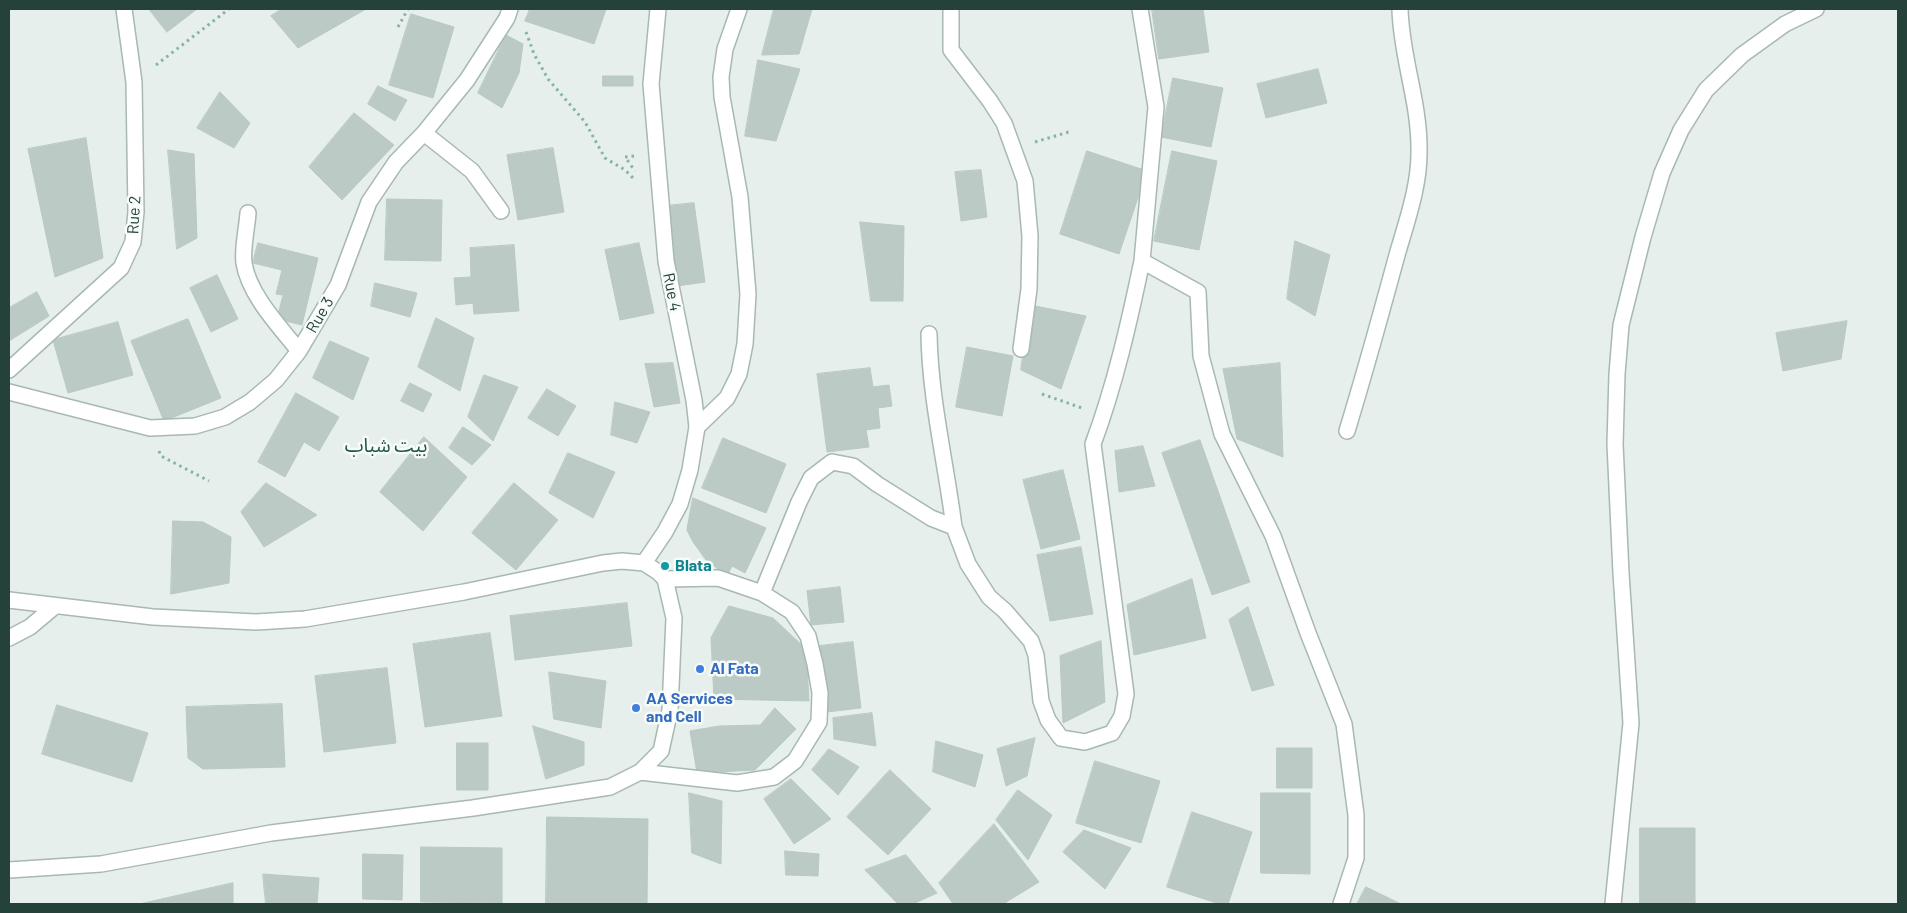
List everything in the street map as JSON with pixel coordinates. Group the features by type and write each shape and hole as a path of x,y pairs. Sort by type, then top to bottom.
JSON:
{"street":[{"name":"Rue 2","path":"9,370 121,268 133,242 136,212 134,82 124,9"},
{"name":"Rue 3","path":"9,392 150,428 195,426 225,417 250,402 276,380 299,351 338,285 369,202 396,162 424,133 467,80 507,18 510,9"},
{"name":"Rue 4","path":"644,563 665,532 680,504 690,470 697,427 694,400 666,261 651,84 658,9"},
{"path":"697,427 727,398 739,374 745,344 748,294 740,197 722,97 722,77 726,49 739,9"},
{"path":"951,9 951,50 990,100 1004,123 1025,181 1030,236 1028,289 1021,348"},
{"path":"929,334 930,371 954,527 968,564 989,597 1005,611 1031,640 1036,655 1041,702 1048,720 1061,738 1085,742 1112,733 1122,716 1126,694 1093,444 1104,415 1128,328 1142,261 1156,107 1140,9"},
{"path":"1347,431 1417,182 1420,147 1415,99 1400,34 1400,9"},
{"path":"1613,904 1631,723 1615,444 1617,374 1621,325 1659,182 1681,130 1706,90 1742,55 1785,24 1816,9"},
{"path":"424,133 472,171 500,212"},
{"path":"248,214 244,263 251,284 263,304 299,351"},
{"path":"1142,261 1198,292 1201,356 1222,434 1273,536 1308,633 1344,724 1356,815 1356,858 1341,904"},
{"path":"762,594 799,502 811,478 832,462 853,466 877,484 931,518 954,527"},
{"path":"9,600 154,617 256,622 306,619 464,592 603,563 622,561 644,563 665,579 718,578 762,594 792,612 808,636 820,693 819,722 795,761 774,777 738,783 640,772"},
{"path":"9,870 102,864 271,833 473,808 610,786 640,772 661,751 670,710 674,618 665,579"},
{"path":"9,638 30,627 55,606"}],"path":[{"path":"134,82 229,9"},
{"path":"398,27 408,9"},
{"path":"534,54 548,79 585,122 605,158 625,170 638,183"},
{"path":"1014,147 1072,131"},
{"path":"625,157 636,172"},
{"path":"1042,394 1104,415"},
{"path":"150,428 161,456 209,481"}],"building":[{"path":"149,9 197,9 167,32"},
{"path":"282,9 366,9 298,48 271,16"},
{"path":"530,9 606,9 594,44 525,21"},
{"path":"774,9 812,9 799,54 762,55"},
{"path":"1152,9 1203,9 1209,52 1159,59"},
{"path":"411,14 454,27 433,98 389,85"},
{"path":"506,35 523,44 519,73 502,108 478,93"},
{"path":"758,60 800,69 776,141 745,136"},
{"path":"1318,69 1327,103 1266,118 1257,84"},
{"path":"603,76 633,76 633,86 603,86"},
{"path":"1173,78 1223,88 1211,147 1161,137"},
{"path":"378,86 407,100 395,121 368,104"},
{"path":"220,92 250,123 234,148 197,128"},
{"path":"354,113 394,145 342,200 309,167"},
{"path":"86,138 103,258 55,277 28,149"},
{"path":"553,148 564,212 518,220 507,155"},
{"path":"168,150 194,154 197,238 177,249"},
{"path":"1087,151 1147,171 1119,254 1060,234"},
{"path":"1172,151 1217,161 1199,250 1154,241"},
{"path":"981,170 987,217 961,221 955,172"},
{"path":"387,199 442,200 441,261 385,260"},
{"path":"694,203 705,282 677,286 666,206"},
{"path":"860,222 904,226 903,301 871,301"},
{"path":"1295,241 1330,255 1315,316 1287,299"},
{"path":"258,243 318,258 302,325 277,319 283,295 276,294 282,270 253,263"},
{"path":"639,243 654,313 620,320 605,250"},
{"path":"514,245 519,311 474,314 473,303 456,305 454,278 471,277 470,248"},
{"path":"217,275 238,319 211,332 190,288"},
{"path":"375,283 417,293 410,317 371,306"},
{"path":"37,292 49,316 9,341 9,308"},
{"path":"1030,305 1086,316 1061,389 1021,370"},
{"path":"436,318 474,338 460,391 418,367"},
{"path":"188,319 221,398 164,421 131,341"},
{"path":"1847,321 1841,359 1783,371 1776,333"},
{"path":"118,322 133,375 68,393 53,340"},
{"path":"330,341 369,358 353,400 313,378"},
{"path":"967,347 1013,356 1002,416 956,407"},
{"path":"673,363 680,403 654,407 645,364"},
{"path":"1280,363 1283,457 1237,439 1223,369"},
{"path":"870,368 873,387 889,385 892,406 878,408 880,428 866,430 869,447 827,452 817,374"},
{"path":"484,375 518,387 493,441 468,417"},
{"path":"410,383 432,394 423,412 401,401"},
{"path":"547,389 576,406 558,436 528,418"},
{"path":"296,393 339,417 319,451 304,442 285,477 258,462"},
{"path":"615,402 650,412 637,443 611,435"},
{"path":"463,427 491,445 472,465 449,448"},
{"path":"424,437 467,477 423,531 380,492"},
{"path":"723,438 786,464 766,513 702,488"},
{"path":"1200,440 1250,582 1212,595 1162,453"},
{"path":"1143,446 1155,486 1119,492 1115,451"},
{"path":"568,453 615,472 593,518 549,493"},
{"path":"1063,470 1080,539 1041,549 1023,480"},
{"path":"266,483 317,515 264,547 241,512"},
{"path":"514,483 558,520 516,570 472,533"},
{"path":"693,498 766,528 745,573 732,566 727,576 706,560 693,542 687,530"},
{"path":"173,521 203,522 231,537 229,583 171,594"},
{"path":"1081,547 1093,614 1050,621 1037,555"},
{"path":"1192,579 1206,638 1134,655 1127,605"},
{"path":"840,587 844,622 811,625 807,591"},
{"path":"627,603 632,646 515,660 510,616"},
{"path":"729,606 773,618 806,649 809,701 714,699 711,638"},
{"path":"1248,607 1274,685 1252,691 1229,620"},
{"path":"490,633 502,716 425,727 413,644"},
{"path":"1101,641 1105,702 1063,723 1060,656"},
{"path":"853,642 861,708 827,712 819,646"},
{"path":"387,668 396,743 324,752 315,676"},
{"path":"549,672 606,681 601,728 554,719"},
{"path":"282,704 285,767 203,769 188,758 186,707"},
{"path":"57,705 148,733 132,782 42,754"},
{"path":"775,708 796,729 755,770 697,773 690,731 719,726 760,725"},
{"path":"872,713 876,746 834,739 833,718"},
{"path":"533,726 584,742 584,765 546,779"},
{"path":"1035,738 1027,776 1006,786 997,749"},
{"path":"936,741 983,755 975,787 933,772"},
{"path":"457,743 488,743 488,790 457,790"},
{"path":"1277,748 1312,748 1312,788 1277,788"},
{"path":"829,749 859,767 838,795 812,770"},
{"path":"1095,761 1160,781 1141,843 1076,823"},
{"path":"890,770 931,809 888,855 847,817"},
{"path":"791,779 831,819 794,844 764,799"},
{"path":"1018,790 1052,815 1028,860 996,820"},
{"path":"689,793 722,801 721,864 692,853"},
{"path":"1261,793 1310,793 1310,874 1261,873"},
{"path":"1192,812 1252,832 1228,904 1220,904 1167,887"},
{"path":"547,817 648,819 647,904 546,904"},
{"path":"994,824 1039,882 1003,904 953,904 939,883"},
{"path":"1640,828 1695,828 1695,904 1640,904"},
{"path":"1084,830 1131,848 1105,889 1063,852"},
{"path":"421,847 502,848 502,903 421,902"},
{"path":"785,851 819,854 818,876 786,875"},
{"path":"363,854 403,855 402,900 363,899"},
{"path":"906,855 937,893 913,904 898,904 865,870"},
{"path":"263,874 319,878 317,904 266,904"},
{"path":"233,883 233,904 140,904"},
{"path":"1366,887 1401,904 1357,904"}],"place":[{"name":"Blata","path":"665,566"},
{"name":"Al Fata","path":"700,669"},
{"name":"AA Services and Cell","path":"636,708"}],"district":[{"name":"بيت شباب","path":"386,446"}]}
